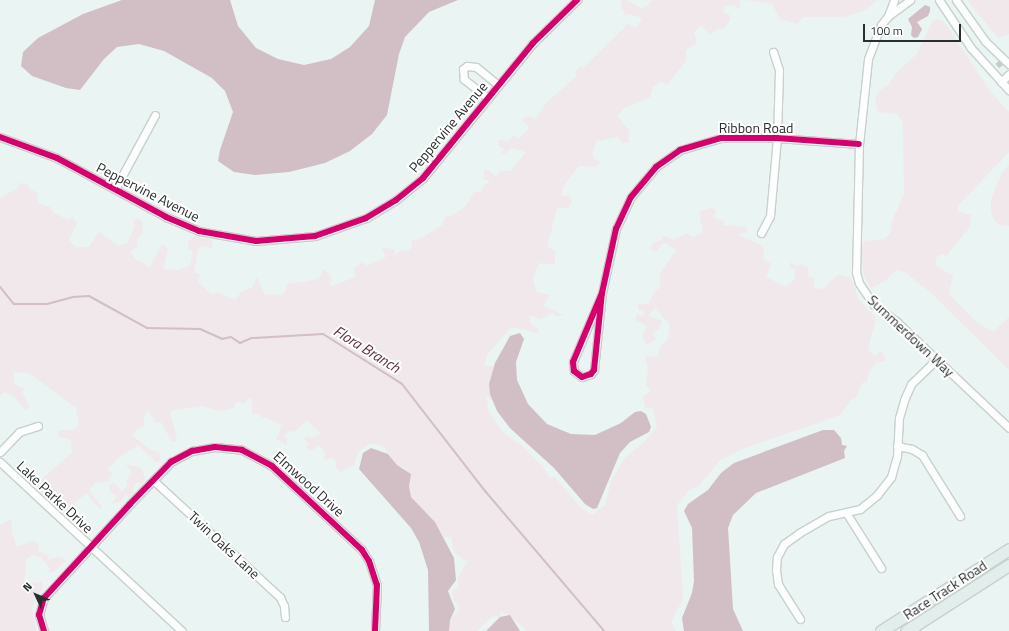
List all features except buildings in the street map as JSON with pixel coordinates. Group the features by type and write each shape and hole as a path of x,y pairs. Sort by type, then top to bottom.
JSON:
{"main road":[{"name":"Race Track Road","path":"881,631 1009,549"},
{"name":"Race Track Road","path":"906,631 1009,565"},
{"path":"918,607 925,619"}],"street":[{"name":"Peppervine Avenue","path":"0,137 51,156 180,224 217,236 269,241 314,236 366,218 409,191 437,163 498,85 547,27 577,0"},
{"path":"888,16 894,0"},
{"name":"Summerdown Way","path":"910,0 888,16 876,34 868,58 859,144 854,256 859,283 874,305 897,322 1009,428"},
{"path":"939,0 964,38 1009,90"},
{"path":"956,0 1005,65"},
{"path":"993,51 1005,65"},
{"path":"761,233 770,216 777,138 779,70 773,52"},
{"path":"488,98 464,79 463,68 467,66 476,67 498,85"},
{"path":"1001,82 1009,74"},
{"path":"114,189 155,115"},
{"name":"Ribbon Road","path":"602,293 573,362 574,371 582,377 591,374 594,370 602,293 621,218 637,187 656,167 680,150 707,140 734,137 777,138 859,144"},
{"path":"800,618 778,584 776,570 777,557 784,544 799,533 829,516 847,514 860,509 872,500 891,477 897,446 899,418 911,384 937,359"},
{"path":"0,452 24,429 38,426"},
{"path":"897,446 912,449 922,455 960,516"},
{"name":"Elmwood Drive","path":"44,631 39,615 44,598 153,480 178,458 208,448 242,450 263,459 366,555 377,585 375,631"},
{"name":"Lake Parke Drive","path":"0,462 182,631"},
{"name":"Twin Oaks Lane","path":"153,480 280,597 284,606 285,616"},
{"path":"847,514 881,568"}],"shaded area":[{"path":"122,0 230,0 238,26 256,48 278,59 304,65 331,59 350,47 369,26 375,0 458,0 429,12 405,37 399,54 387,115 372,134 350,151 325,163 289,172 255,175 234,172 218,161 220,150 233,112 225,91 212,78 164,51 139,44 117,47 104,59 80,90 66,88 32,76 21,66 23,52 38,38 83,14"},
{"path":"622,0 627,0 642,9 653,0 740,0 740,7 739,9 734,5 724,6 723,12 729,14 730,20 723,30 720,28 710,34 701,25 694,32 697,43 686,50 686,61 667,85 661,82 653,87 650,97 624,108 617,116 629,130 629,143 623,143 617,137 597,141 593,150 593,158 600,162 596,167 579,166 564,185 561,195 570,197 572,201 568,208 557,208 547,247 555,251 555,265 539,263 533,279 536,292 550,295 543,306 564,315 557,316 552,313 541,319 530,315 529,319 532,326 539,329 539,333 511,327 487,355 484,366 494,366 489,384 494,402 486,395 489,412 502,431 522,446 543,467 549,477 555,477 580,507 592,515 605,505 611,481 624,459 644,442 657,427 653,409 645,407 643,397 651,390 646,385 648,368 645,356 658,357 659,348 668,339 670,325 655,308 648,316 662,321 659,329 652,333 656,339 647,345 642,336 647,326 635,320 637,314 643,316 644,311 638,310 638,304 649,304 654,292 660,287 660,274 676,250 666,243 662,244 656,252 651,249 653,243 660,241 664,236 674,240 687,233 693,237 703,232 699,212 711,208 716,210 714,218 724,221 723,225 746,227 748,232 738,235 763,246 764,259 771,264 766,277 786,287 795,279 795,269 789,267 791,262 797,266 801,264 809,268 807,276 814,278 814,288 823,289 838,275 851,278 859,300 876,318 868,349 875,356 881,351 886,359 883,362 877,361 869,372 867,382 862,383 856,398 851,400 840,415 742,449 720,460 699,486 690,489 677,505 683,599 671,622 676,631 527,631 510,615 500,612 500,617 493,616 477,631 450,631 448,627 450,620 460,608 453,600 452,590 458,588 458,577 467,562 454,552 451,537 444,537 435,522 411,497 407,469 397,465 384,447 370,443 358,452 354,465 340,472 335,467 337,462 332,458 326,460 323,458 325,453 319,445 311,451 306,447 309,444 304,439 307,436 311,438 321,433 307,421 294,432 289,431 284,437 287,439 286,445 276,439 282,425 264,417 262,420 260,415 252,413 252,400 249,398 245,403 236,402 234,408 220,411 202,406 170,411 177,440 172,442 161,422 155,423 149,410 144,416 144,426 137,429 133,436 151,450 159,452 161,461 156,462 138,445 117,459 108,469 112,474 109,478 111,480 100,483 97,481 89,490 102,507 100,509 86,493 71,506 73,511 68,518 62,513 64,508 53,505 35,485 72,453 71,440 58,436 59,430 74,430 79,425 76,408 29,373 14,372 14,384 24,389 22,392 30,407 26,410 12,395 5,392 0,395 0,198 18,188 20,183 28,184 29,188 38,194 38,203 50,207 54,213 70,221 72,216 77,223 69,240 76,247 89,247 99,232 118,246 127,243 135,226 133,223 136,218 142,221 143,234 137,238 137,247 130,252 135,259 150,267 162,244 168,249 163,269 178,270 190,266 193,251 189,249 188,242 194,237 213,240 212,248 199,246 194,272 200,274 198,282 211,294 219,293 235,300 242,291 252,288 257,277 265,294 283,295 288,284 319,279 323,269 329,274 332,281 329,284 333,286 355,277 354,268 363,262 366,266 386,257 382,248 394,249 395,255 402,250 408,251 412,247 411,241 420,239 442,225 445,217 452,216 466,206 474,192 481,192 483,186 491,181 484,179 484,171 488,170 496,176 500,171 511,171 526,152 511,148 505,154 501,153 504,149 498,145 499,140 509,141 513,135 518,139 530,128 522,120 526,116 536,119 546,103 577,76 575,71 580,66 583,68 624,28 626,23 637,28 642,18 629,14 623,16 625,13 621,7"},
{"path":"745,0 877,0 867,9 844,17 803,17 798,24 780,19 772,4"},
{"path":"967,0 1009,0 1009,34 998,38"},
{"path":"925,5 930,7 930,11 928,16 917,22 922,29 918,37 914,38 911,35 912,27 908,19"},
{"path":"933,20 941,20 945,23 990,91 1009,112 1009,152 957,207 957,211 971,215 969,228 946,256 941,254 936,258 936,266 953,276 949,294 976,322 993,332 1009,317 1009,370 930,292 905,272 896,270 886,280 874,287 870,287 864,276 861,246 865,241 884,239 890,233 893,219 904,194 903,122 897,114 878,112 875,100 878,92 889,84 896,73 917,54"},
{"path":"1009,165 1009,226 999,225 994,220 991,211 991,199 1002,173"},
{"path":"520,333 524,339 516,362 517,380 528,404 547,424 571,434 595,435 621,423 635,412 641,411 646,414 651,427 649,432 630,442 620,453 597,508 593,509 585,504 554,468 510,428 497,411 490,394 489,384 495,363 510,336"},
{"path":"823,430 834,430 841,438 842,445 847,446 844,451 845,458 756,493 733,515 728,528 733,609 743,631 684,631 682,618 692,593 694,581 692,528 684,511 688,504 708,490 721,473 734,463"},
{"path":"371,448 388,454 397,465 411,474 409,486 411,497 435,522 454,558 456,580 448,591 455,609 450,620 449,631 429,631 428,570 419,542 411,528 359,469 363,453"},
{"path":"126,464 141,468 145,478 142,484 137,482 133,487 134,492 129,497 125,494 123,500 112,504 117,497 109,490 109,485 114,483 122,491 128,485 126,482 132,472"},
{"path":"11,519 12,532 17,547 33,540 39,546 38,551 49,556 48,560 59,557 66,560 55,571 48,572 50,568 40,557 32,555 26,560 24,583 42,582 42,589 32,607 36,631 0,631 0,525"},
{"path":"510,615 520,631 486,631 500,617"}],"waterway":[{"name":"Flora Branch","path":"0,287 14,304 47,304 73,297 89,296 147,328 200,329 222,339 231,337 240,343 252,338 323,334 402,384 485,491 604,631"}],"tunnel":[{"path":"998,61 1002,66"}],"cycle path":[{"path":"0,137 57,158 166,217 199,231 256,241 315,236 366,218 396,200 423,178 533,43 577,0"},
{"path":"602,293 573,362 574,371 582,377 591,374 594,370 602,293 616,229 631,197 656,167 680,150 721,138 777,138 859,144"},
{"path":"44,631 39,615 44,598 130,504 171,462 192,451 215,447 242,450 272,466 362,550 369,561 377,585 375,631"}]}
